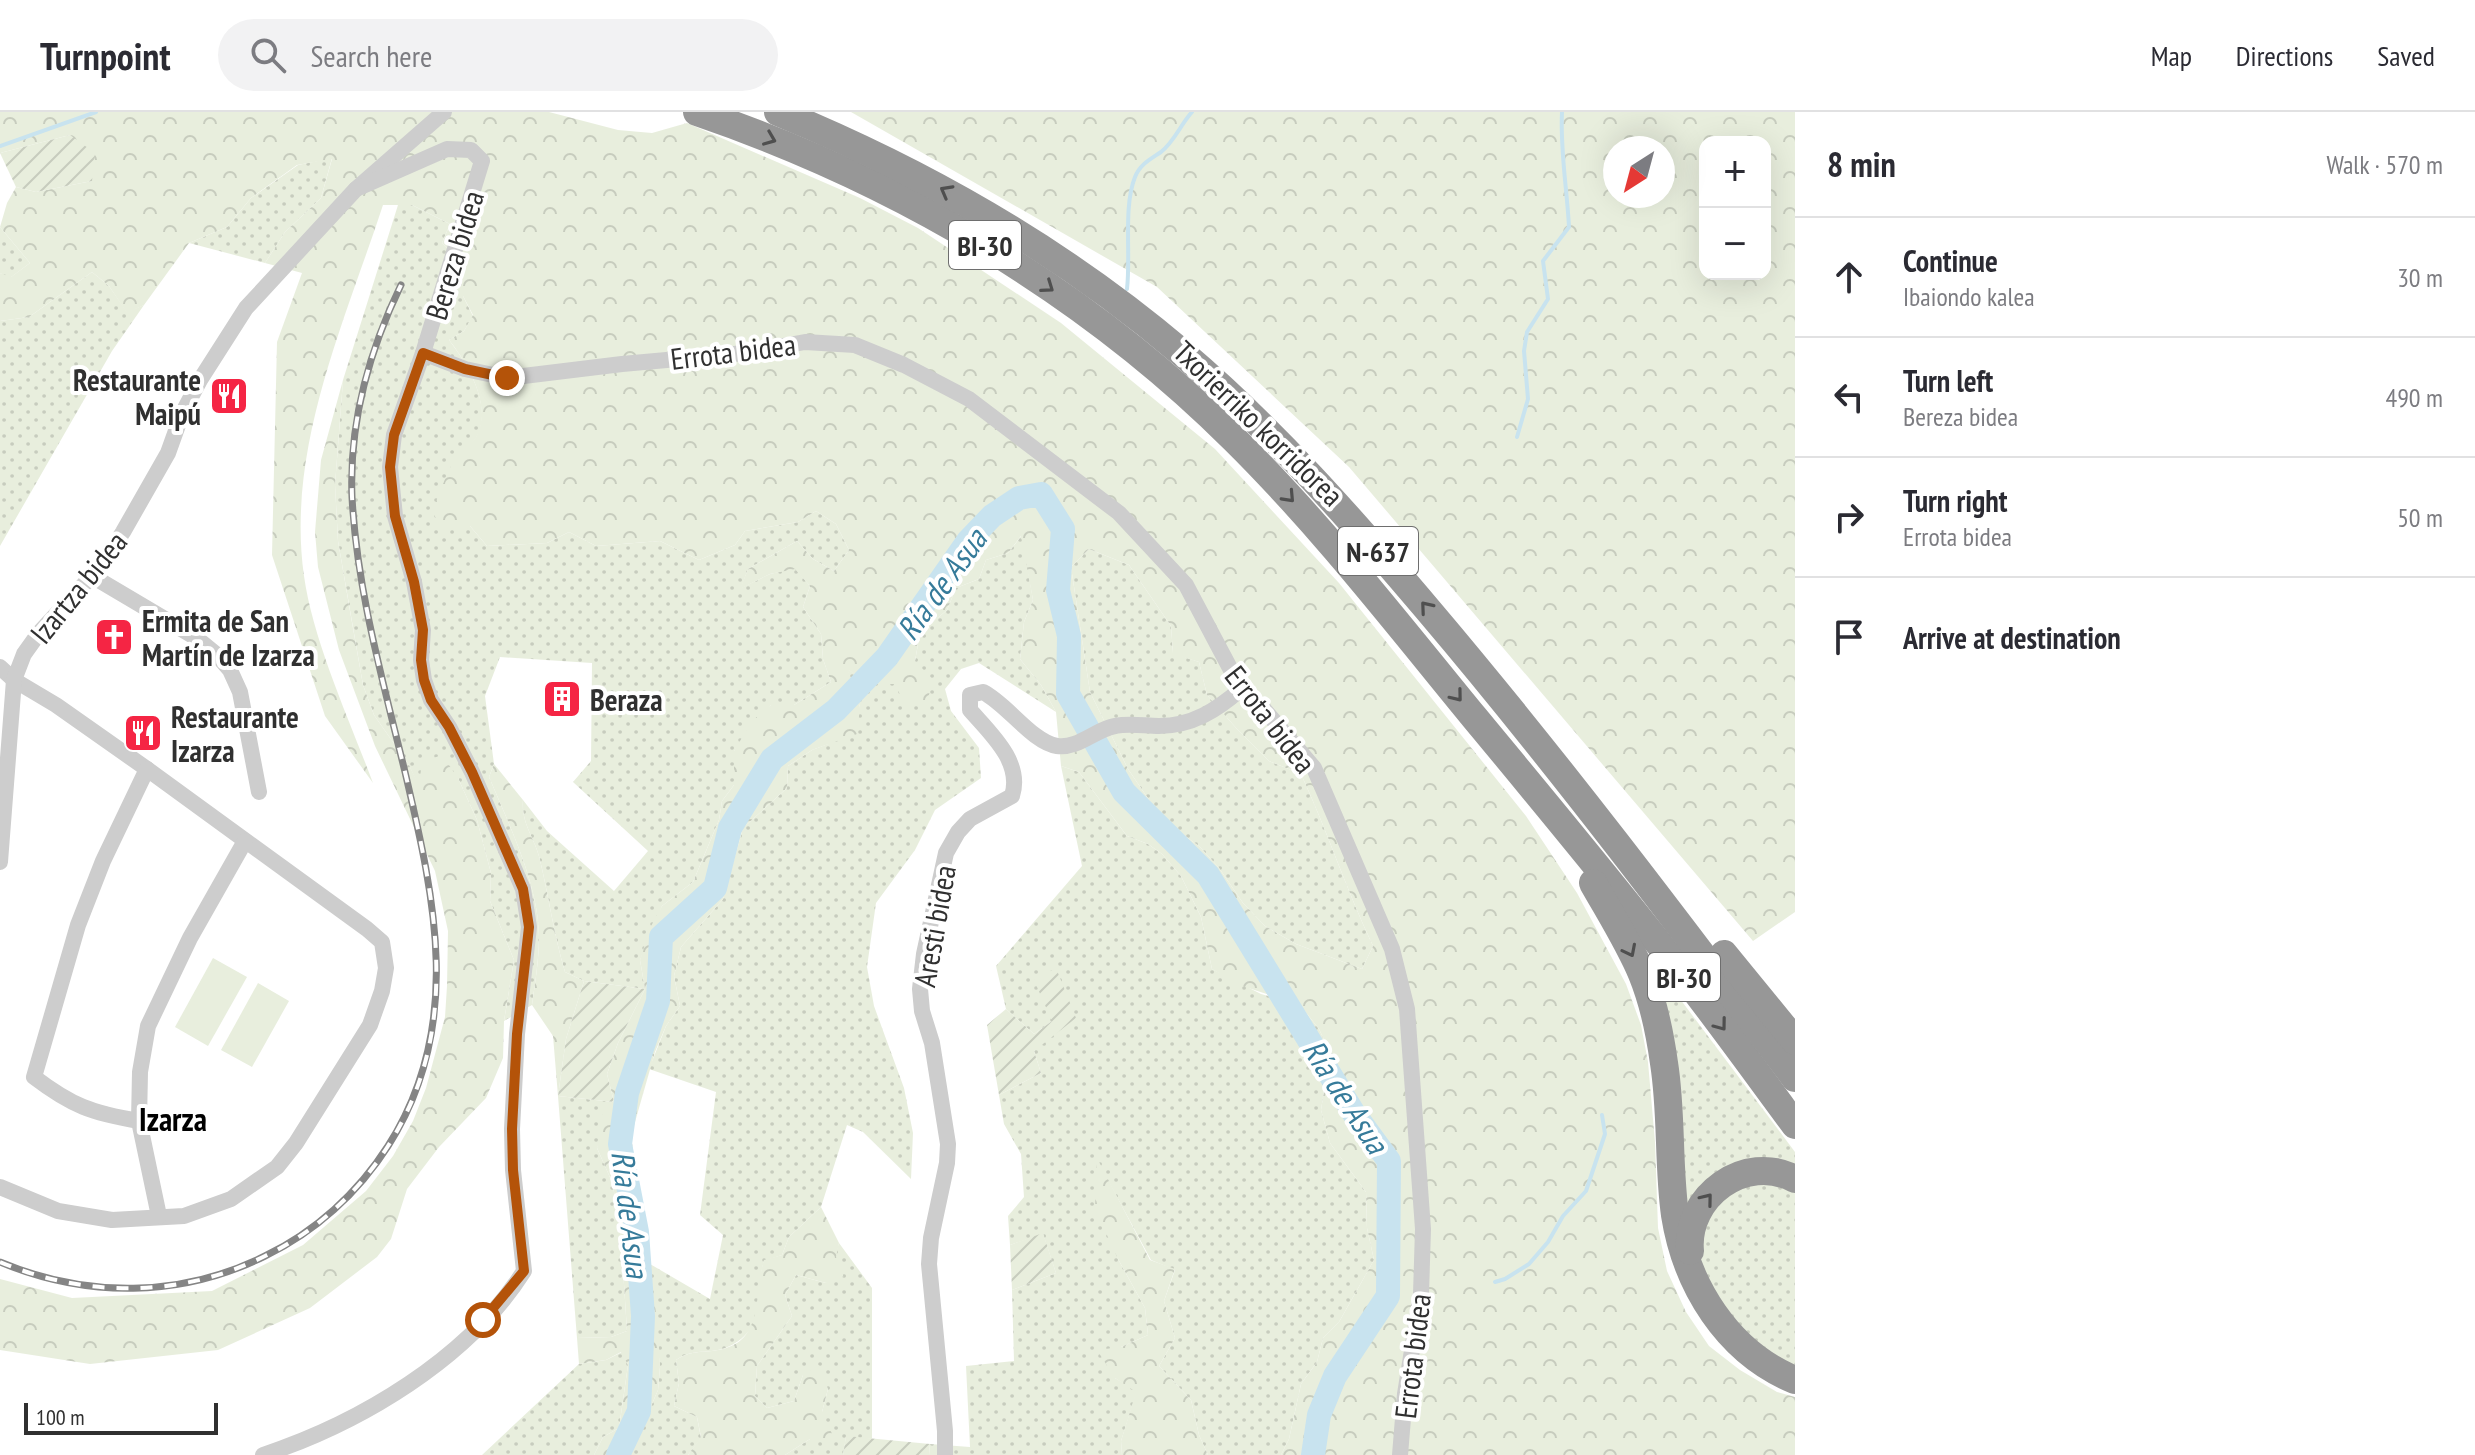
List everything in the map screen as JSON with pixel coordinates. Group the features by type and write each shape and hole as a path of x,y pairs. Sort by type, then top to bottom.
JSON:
{"highway":[{"name":"Txorierriko korridorea","path":"697,112 840,168 954,228 1040,281 1164,374 1236,440 1318,528 1569,832 1650,932 1795,1125"},
{"name":"Txorierriko korridorea","path":"778,112 882,157 1010,227 1143,321 1255,420 1361,531 1494,688 1574,787 1795,1078"},
{"path":"1574,787 1650,863 1795,1041"},
{"path":"1569,832 1580,861 1630,948 1652,1005 1665,1064 1675,1214 1681,1244 1692,1272 1707,1307 1723,1328 1746,1350 1795,1380"},
{"path":"1692,1272 1689,1245 1694,1221 1700,1206 1715,1189 1738,1175 1761,1171 1795,1179"}],"street":[{"name":"Izartza bidea","path":"0,862 6,721 14,680 24,654 39,633 101,566 150,486 200,380 231,328 356,189 444,112"},
{"name":"Bereza bidea","path":"263,1455 320,1434 373,1407 410,1382 483,1320 524,1271 513,1170 512,1129 515,1060 529,927 523,889 472,772 431,700 424,680 421,660 423,630 414,582 395,516 390,467 394,435 423,353 482,161 471,150 447,149 356,189"},
{"name":"Errota bidea","path":"423,353 465,369 507,378 745,353 805,342 855,345 904,365 969,399 1119,513 1186,585 1241,689 1263,708 1314,768 1392,949 1407,1009 1423,1229 1421,1294 1405,1394 1400,1455"},
{"path":"92,576 195,637 230,670 240,692 259,792"},
{"path":"0,667 14,680 56,705 147,769 367,929 382,942 386,968 370,1025 296,1143 277,1167 231,1199 184,1216 112,1220 58,1211 0,1187"},
{"name":"Aresti bidea","path":"945,1455 929,1264 948,1144 920,989 946,853 964,825 1012,796 1016,784 1007,754 970,710 970,695 983,692 995,698 1038,736 1057,746 1074,744 1114,726 1162,726 1193,720 1219,708 1241,689"},
{"path":"139,1121 103,1115 64,1100 34,1077 78,925 103,861 147,769"},
{"path":"159,1216 139,1121 140,1072 148,1026 190,938 245,841"}],"green space":[{"path":"0,112 549,112 618,130 652,133 687,123 860,198 918,228 1061,323 1215,449 1339,583 1526,816 1577,893 1626,984 1641,1025 1648,1062 1655,1142 1658,1228 1667,1271 1686,1312 1709,1346 1740,1370 1777,1392 1795,1397 1795,1455 1281,1455 1289,1439 1301,1384 1317,1362 1323,1338 1339,1322 1374,1260 1367,1228 1366,1192 1330,1143 1321,1110 1330,1052 1319,1029 1300,1005 1239,985 1212,969 1201,917 1181,876 1162,854 1148,844 1127,836 1079,772 1061,766 1056,712 1041,685 1020,659 1024,622 1033,600 1021,536 1008,553 986,560 979,579 956,588 947,610 920,633 915,661 933,680 927,702 904,703 895,684 873,684 848,670 860,707 857,734 812,750 788,766 787,788 743,828 723,899 681,947 674,976 680,1006 666,1026 655,1052 631,1136 658,1327 658,1390 630,1455 594,1455 603,1437 619,1428 628,1365 621,1352 606,1360 579,1364 577,1338 611,1337 627,1331 620,1222 612,1182 597,1148 601,1116 614,1102 607,1074 618,1043 645,989 640,960 650,928 662,906 693,882 719,820 722,801 734,785 734,751 752,721 771,705 794,705 831,682 823,659 821,634 803,607 810,586 795,569 770,574 740,589 748,569 797,541 813,559 834,571 849,550 836,524 816,511 798,522 745,531 735,545 699,560 660,541 596,546 569,532 547,543 487,546 470,526 443,531 432,511 454,460 476,437 482,412 476,386 449,340 464,331 473,315 463,296 463,263 442,243 450,224 412,205 383,205 322,388 303,481 301,528 304,576 315,627 373,783 325,716 272,555 277,342 302,273 265,263 285,232 321,198 332,159 297,165 251,198 227,227 189,243 144,305 127,313 109,286 92,272 29,317 0,321 0,273 11,277 30,263 0,227 7,203 16,187 36,192 92,181 70,135 0,153","holes":["1089,549 1129,565 1171,626 1173,654 1199,662 1207,695 1269,761 1301,774 1373,946 1362,969 1296,944 1265,926 1200,847 1162,819 1128,769 1090,692 1071,567"]},
{"path":"851,112 1795,112 1795,912 1753,941 1349,467 1157,287"},
{"path":"70,135 95,153 92,181 36,192 16,187 0,153"},
{"path":"332,158 321,198 285,232 265,263 189,243 227,227 251,198 298,165"},
{"path":"398,205 412,205 450,224 442,243 463,263 463,296 473,316 464,331 449,340 471,374 482,413 476,438 458,455 470,526 487,546 547,543 569,532 596,546 660,541 699,560 735,545 745,531 798,522 816,511 836,524 849,550 834,571 813,559 797,541 748,569 741,588 770,574 795,568 810,586 803,607 821,634 823,659 831,682 794,705 771,705 734,751 734,785 722,801 719,820 693,882 662,906 640,960 645,989 584,981 565,972 540,860 524,816 523,800 547,831 614,891 648,851 573,782 591,761 592,663 500,657 485,696 494,764 489,777 528,876 538,917 539,937 532,1005 504,1021 514,960 490,901 491,873 477,820 458,778 419,787 409,765 374,715 363,685 338,541 335,485 343,380"},
{"path":"0,227 30,263 10,278 0,273"},
{"path":"92,272 109,286 127,312 144,305 112,351 0,546 0,321 29,317"},
{"path":"343,380 335,485 338,541 363,685 374,715 409,765 419,785 422,762 442,755 458,778 477,820 491,873 490,901 514,960 504,1021 503,1058 486,1098 439,1147 407,1189 391,1239 377,1257 310,1308 218,1350 90,1364 0,1350 0,1279 72,1298 212,1291 303,1245 366,1191 393,1156 413,1121 426,1088 445,1017 448,931 435,871 375,746 339,650 318,567 315,532 321,460"},
{"path":"1022,535 1033,600 1024,622 1020,659 1041,685 1056,712 979,663 961,669 945,689 951,711 979,748 981,778 935,810 915,850 876,903 867,967 874,1006 904,1088 913,1133 911,1179 863,1132 847,1125 821,1207 789,1237 782,1255 764,1261 754,1324 730,1346 691,1353 676,1360 679,1383 674,1406 697,1417 701,1438 688,1455 630,1455 658,1390 660,1367 650,1264 710,1299 723,1235 700,1215 716,1092 649,1069 666,1026 680,1006 674,976 681,947 723,899 743,828 787,788 788,766 812,750 828,744 860,707 847,669 873,684 915,661 920,633 947,610 956,588 979,579 986,560 1008,553"},
{"path":"1089,549 1129,565 1171,626 1173,653 1199,662 1207,695 1269,761 1301,774 1373,946 1362,969 1296,944 1265,926 1200,847 1162,819 1128,769 1090,692 1071,567"},
{"path":"494,764 523,800 524,816 540,860 565,972 584,981 566,1039 558,1096 553,1036 532,1005 538,963 538,917 522,856 489,777"},
{"path":"1061,766 1079,772 1127,836 1148,844 1162,854 1181,876 1201,917 1212,969 1261,994 1300,1005 1319,1029 1330,1052 1321,1110 1330,1143 1366,1192 1367,1228 1374,1260 1339,1322 1323,1338 1317,1362 1301,1384 1289,1439 1281,1455 1208,1455 1199,1435 1191,1400 1159,1366 1175,1338 1164,1301 1175,1270 1151,1260 1097,1160 1118,1259 1145,1308 1148,1335 1121,1347 1115,1378 1137,1391 1121,1441 1122,1455 929,1455 930,1444 970,1447 966,1366 1014,1361 1012,1290 1056,1273 1043,1234 1010,1245 1008,1216 1024,1197 1021,1154 1004,1124 999,1095 1041,1073 1034,1051 1052,1021 1034,1034 1006,1009 996,966 1082,866"},
{"path":"1629,931 1795,1152 1795,1170 1686,1204"},
{"path":"213,958 247,977 208,1046 175,1027"},
{"path":"1056,968 1076,1018 1034,1051 1041,1073 999,1095 987,1025 1006,1009 1034,1034 1052,1021 1034,980"},
{"path":"584,981 645,989 618,1043 607,1074 614,1102 558,1096 566,1039"},
{"path":"258,983 289,1001 252,1067 221,1050"},
{"path":"558,1096 614,1102 597,1148 612,1182 620,1222 627,1331 611,1337 577,1338"},
{"path":"1097,1158 1150,1260 1175,1269 1164,1301 1175,1338 1159,1366 1191,1400 1199,1435 1208,1455 1122,1455 1121,1441 1136,1392 1115,1378 1097,1350 1121,1347 1148,1335 1145,1308 1095,1209"},
{"path":"1764,1181 1795,1190 1795,1369 1737,1331 1698,1266 1699,1231 1726,1194"},
{"path":"821,1207 839,1243 836,1257 844,1276 826,1283 796,1275 785,1295 792,1316 757,1366 755,1396 767,1408 794,1401 803,1375 819,1365 828,1389 822,1412 834,1438 810,1439 785,1455 688,1455 701,1437 697,1417 674,1406 679,1383 676,1360 691,1353 733,1345 744,1337 755,1314 764,1260 782,1255 789,1237"},
{"path":"1043,1233 1056,1273 1012,1290 1010,1245"},
{"path":"839,1243 872,1288 872,1439 846,1437 843,1455 785,1455 810,1439 828,1389 803,1375 794,1401 767,1408 755,1396 757,1366 792,1316 785,1295 796,1275 826,1283"},
{"path":"622,1352 628,1365 619,1428 603,1437 594,1455 482,1455 579,1364 606,1360"},
{"path":"846,1436 930,1444 929,1455 843,1455"}],"waterway":[{"path":"0,146 96,112"},
{"path":"1127,289 1129,202 1135,177 1143,165 1170,143 1192,112"},
{"path":"1517,437 1528,399 1524,351 1527,332 1548,299 1543,261 1569,227 1562,112"},
{"name":"Ría de Asua","path":"618,1455 639,1411 643,1316 637,1232 620,1144 627,1093 658,1001 661,937 715,888 730,828 772,759 836,710 887,657 968,541 992,516 1019,498 1041,494 1063,529 1058,590 1069,636 1068,694 1124,792 1208,875 1353,1112 1389,1161 1388,1296 1335,1376 1319,1415 1313,1455"},
{"path":"1495,1282 1529,1264 1548,1242 1563,1216 1586,1191 1605,1134 1602,1115"}],"railway":[{"path":"0,1262 33,1274 99,1287 167,1286 233,1270 283,1246 334,1210 376,1163 412,1101 427,1055 435,1009 433,915 416,820 365,601 352,497 354,442 363,388 379,336 401,285"}],"place":[{"name":"Restaurante Maipú","path":"229,396"},
{"name":"Ermita de San Martín de Izarza","path":"114,637"},
{"name":"Beraza","path":"562,699"},
{"name":"Restaurante Izarza","path":"143,733"}],"district":[{"name":"Izarza","path":"173,1119"}],"route":[{"path":"483,1320 524,1271 513,1170 512,1129 517,1034 529,927 523,889 472,772 431,700 424,680 421,660 423,630 414,582 395,516 390,467 394,435 423,353 465,369 507,378"}]}
